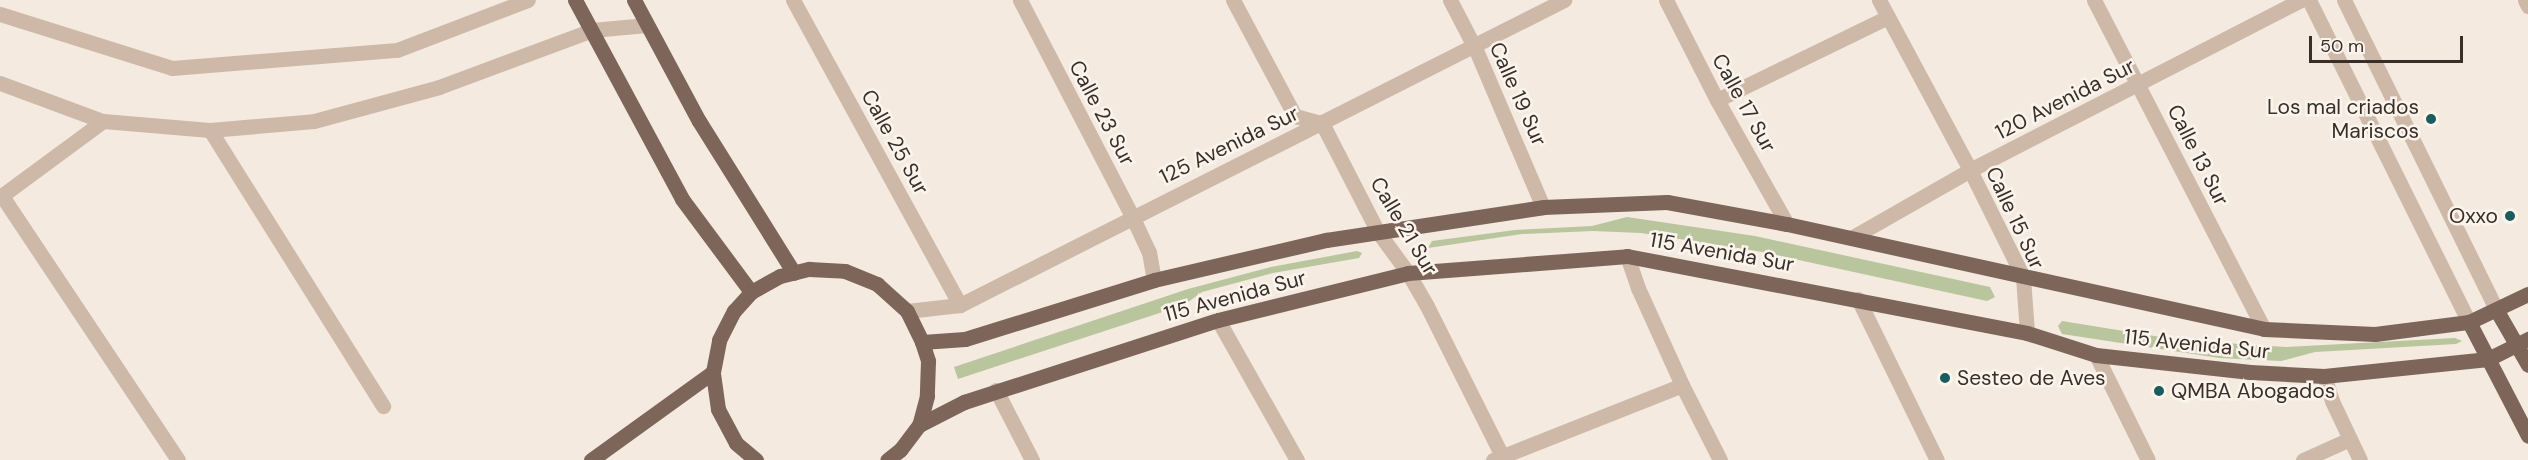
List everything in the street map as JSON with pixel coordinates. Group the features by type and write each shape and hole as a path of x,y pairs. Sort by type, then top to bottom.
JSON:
{"main road":[{"path":"575,0 682,199 751,292"},
{"path":"634,0 699,121 794,273"},
{"name":"115 Avenida Sur","path":"922,342 965,339 1154,280 1326,240 1543,207 1667,202 1787,224 2264,329 2375,334 2469,322 2497,311 2528,294"},
{"name":"115 Avenida Sur","path":"919,425 964,402 996,390 1218,320 1408,273 1627,256 2027,333 2096,355 2250,372 2324,376 2488,359 2523,341"},
{"path":"756,460 736,442 718,409 713,372 719,340 734,311 751,292 780,276 809,269 845,271 877,284 907,311 922,342 928,361 927,396 919,425 900,450 887,460"},
{"path":"2497,311 2523,341 2528,365"},
{"path":"2469,322 2528,436"},
{"path":"591,460 713,372"}],"street":[{"path":"0,14 172,68 397,50 528,0"},
{"name":"Calle 25 Sur","path":"793,0 960,305"},
{"name":"Calle 23 Sur","path":"1020,0 1132,216 1149,252 1154,280"},
{"path":"1233,0 1295,116 1322,123"},
{"name":"Calle 19 Sur","path":"1450,0 1473,45 1543,207"},
{"name":"125 Avenida Sur","path":"907,311 960,305 1132,216 1564,0"},
{"name":"Calle 17 Sur","path":"1666,0 1717,100 1787,224"},
{"name":"Calle 15 Sur","path":"1879,0 1970,170 2023,277 2027,333"},
{"name":"Calle 13 Sur","path":"2094,0 2264,329"},
{"name":"120 Avenida Sur","path":"1851,238 1970,170 2301,0"},
{"path":"2309,0 2469,322"},
{"path":"2344,0 2497,311"},
{"path":"2525,0 2528,6"},
{"path":"1717,100 1888,17"},
{"path":"0,83 103,121 210,130 314,121 440,87 592,30 647,25"},
{"path":"103,121 1,197 178,460"},
{"name":"Calle 21 Sur","path":"1322,123 1378,232 1408,273 1499,459"},
{"path":"210,130 383,406"},
{"path":"1627,256 1638,288 1682,385 1720,460"},
{"path":"1858,299 1937,460"},
{"path":"1218,320 1297,460"},
{"path":"2096,355 2148,460"},
{"path":"2324,376 2360,460"},
{"path":"1499,459 1682,385"},
{"path":"996,390 1032,460"},
{"path":"2304,460 2350,439"}],"green space":[{"path":"1627,217 1755,236 1990,287 1995,297 1987,301 1757,251 1641,233 1593,231 1522,234 1428,248 1432,241 1515,230 1592,226"},
{"path":"1357,251 1362,253 1359,258 1273,273 1202,292 1184,305 958,379 954,367 1188,289 1271,267"},
{"path":"2062,321 2173,339 2286,347 2455,338 2462,341 2456,344 2315,352 2281,361 2219,358 2062,334 2058,326"}],"place":[{"name":"Los mal criados Mariscos","path":"2431,119"},
{"name":"Oxxo","path":"2510,216"},
{"name":"Sesteo de Aves","path":"1945,378"},
{"name":"QMBA Abogados","path":"2159,391"}]}
